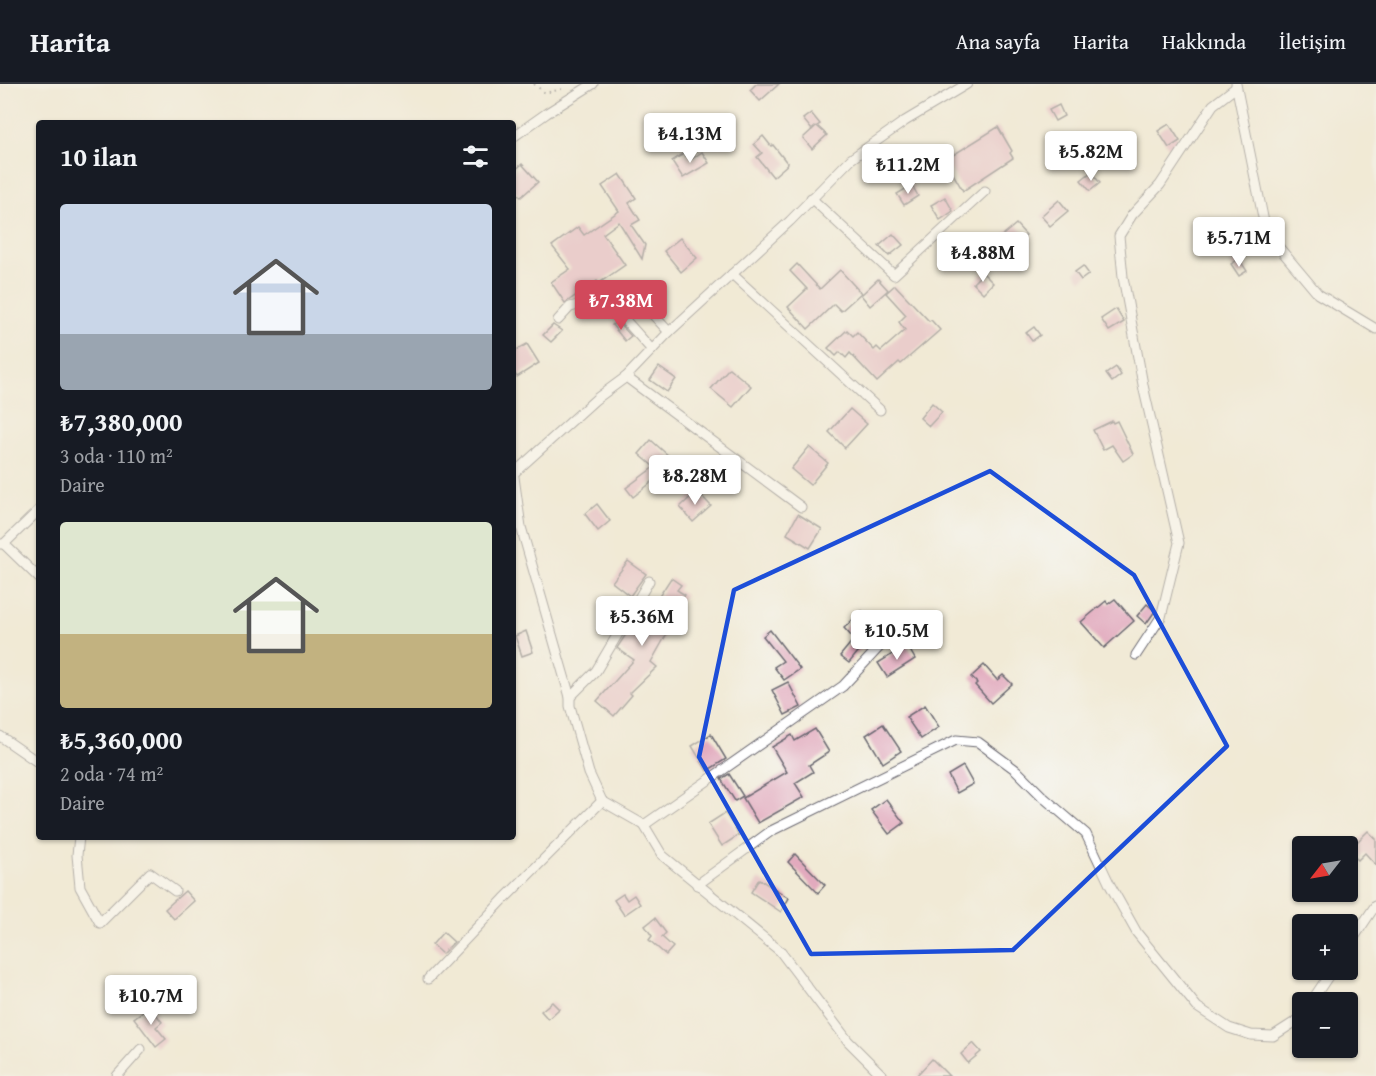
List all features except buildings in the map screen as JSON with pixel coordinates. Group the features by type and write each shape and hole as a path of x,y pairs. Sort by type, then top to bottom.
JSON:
{"street":[{"path":"516,135 547,112 593,84"},
{"path":"516,470 596,399 626,377 669,332 851,159 905,121 967,84"},
{"path":"1136,655 1161,617 1179,543 1144,390 1123,277 1119,236 1132,215 1160,185 1213,105 1236,86 1266,232 1318,294 1376,329"},
{"path":"812,198 894,276 985,191"},
{"path":"732,274 880,410"},
{"path":"558,320 570,307 586,303 600,293 652,350"},
{"path":"633,293 669,332"},
{"path":"626,377 801,507"},
{"path":"516,510 517,529 570,697 570,706 589,773 602,801 644,825 662,855 780,951 848,1041 883,1076"},
{"path":"36,513 2,544 36,575"},
{"path":"570,697 596,671 649,581"},
{"path":"644,825 843,686 883,643"},
{"path":"0,736 36,761"},
{"path":"697,885 771,831 956,740 978,742 1016,770 1086,834 1110,885 1137,933 1197,1007 1229,1028 1251,1035 1273,1036 1292,1024"},
{"path":"428,979 602,801"},
{"path":"79,840 77,855 80,886 100,923 150,873 175,891"},
{"path":"1358,932 1375,906"},
{"path":"117,1076 141,1049"}],"path":[{"path":"534,84 545,93 567,88"}],"highlighted area":[{"path":"990,471 1134,575 1227,746 1013,950 811,954 699,757 734,590"}]}
